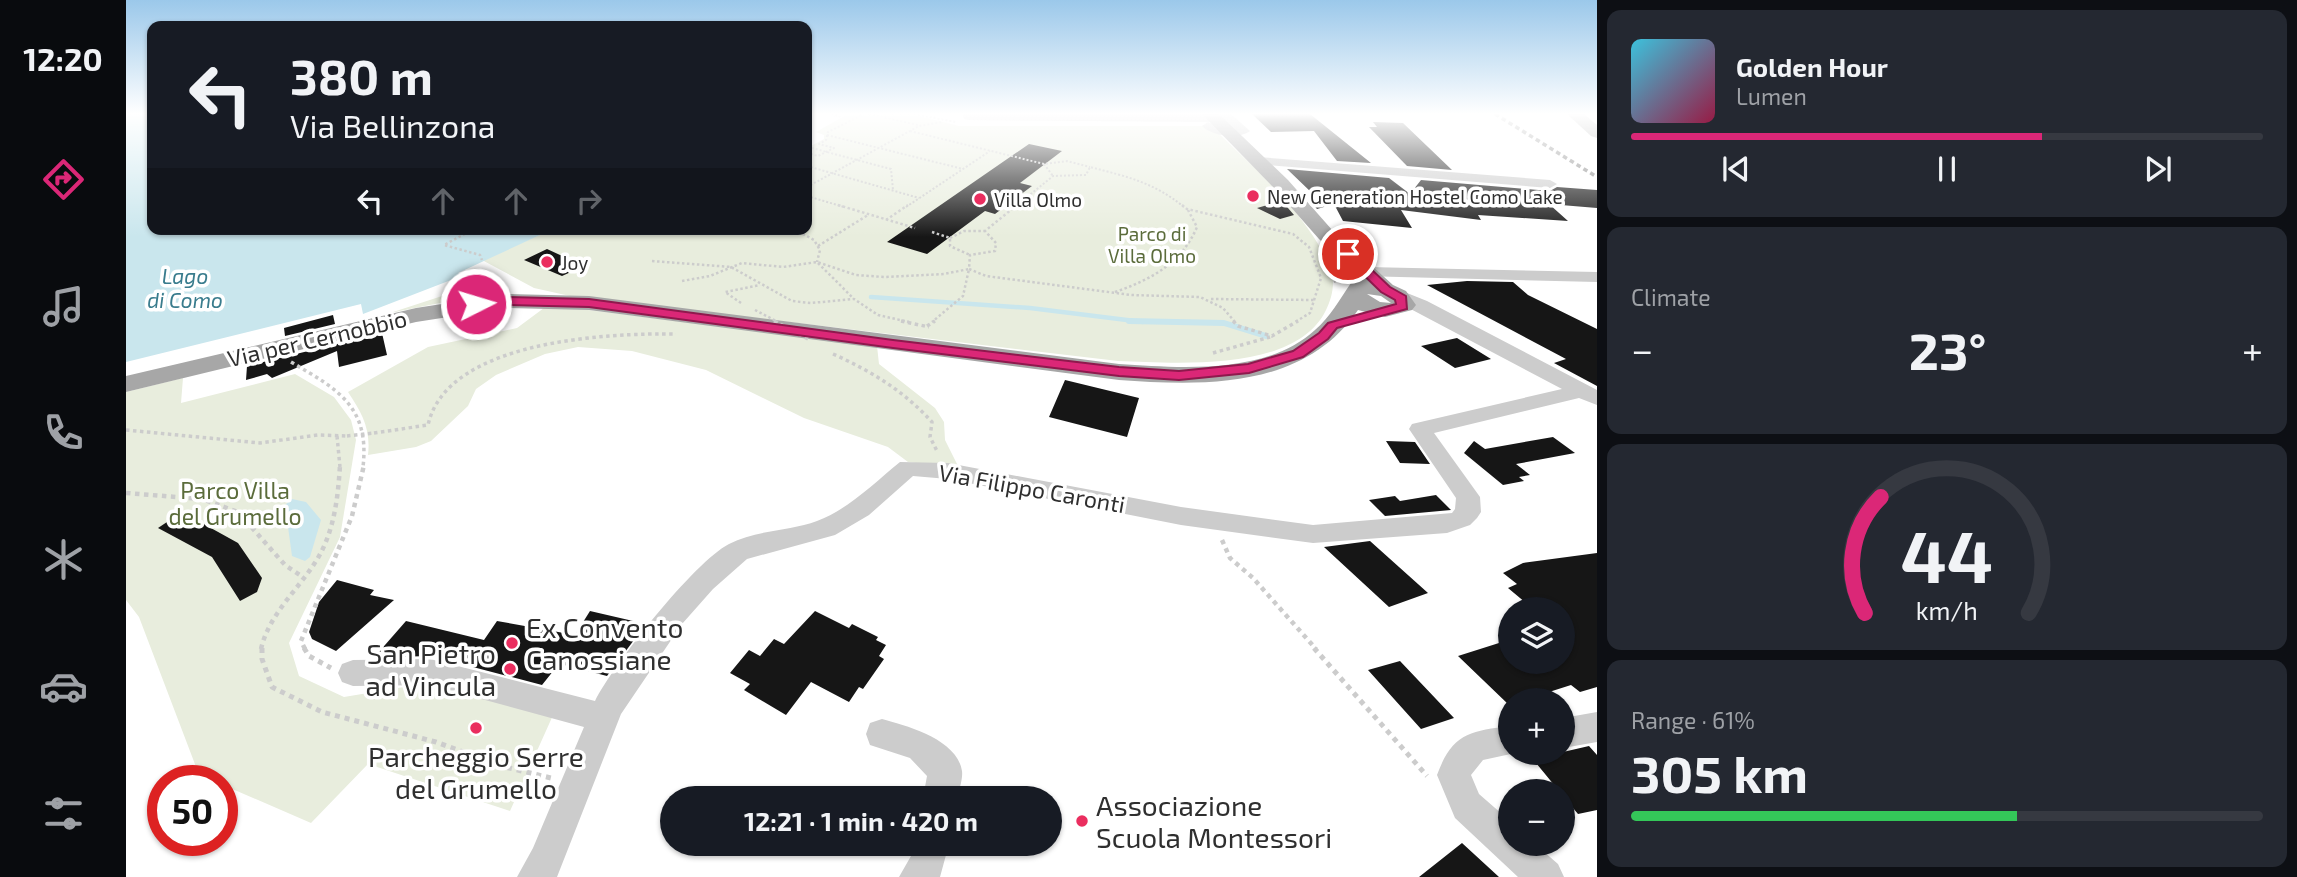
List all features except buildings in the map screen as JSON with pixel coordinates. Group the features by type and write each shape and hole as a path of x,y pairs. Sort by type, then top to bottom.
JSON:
{"main road":[{"path":"1252,155 1328,240 1354,287 1369,306 1391,300"},
{"name":"Via per Cernobbio","path":"126,384 416,315 497,301 589,303 920,348 1119,372 1179,376 1249,369 1298,354 1324,336 1354,287"},
{"name":"Via per Cernobbio","path":"1332,326 1391,300"}],"street":[{"path":"1258,161 1349,164 1387,172 1550,184"},
{"path":"1354,287 1597,276"},
{"path":"1391,300 1462,328 1589,395"},
{"name":"Via Filippo Caronti","path":"536,877 546,860 604,718 672,616 703,581 738,551 827,528 860,509 908,468 942,471 1218,521 1313,534 1447,524 1461,519 1468,512 1468,497 1420,429 1589,395"},
{"path":"354,673 430,672 604,718"},
{"path":"1575,731 1597,727"},
{"path":"882,734 921,746 945,771 942,786"},
{"path":"1498,743 1476,746 1463,753 1454,775 1467,806 1545,877"},
{"path":"918,877 928,863 929,856"}],"path":[{"path":"837,155 891,169 893,190"},
{"path":"812,184 866,155"},
{"path":"906,155 962,169"},
{"path":"887,220 984,155"},
{"path":"1006,155 1044,164 1067,161 1147,182 1162,189 1194,216 1197,227 1192,242 1181,255 1154,275 1113,293"},
{"path":"1044,164 1054,176"},
{"path":"932,232 950,238 964,231 985,232 1054,176 1079,177 1086,175 1090,167"},
{"path":"812,168 919,198"},
{"path":"812,198 915,228"},
{"path":"1187,209 1293,234 1309,247 1321,278 1310,313 1272,336 1206,356"},
{"path":"818,246 868,215"},
{"path":"950,238 950,246 970,255 995,251 996,243 985,232"},
{"path":"463,235 444,245 480,255 482,260"},
{"path":"805,235 818,246 820,256 817,262"},
{"path":"1328,240 1336,282 1354,287"},
{"path":"927,326 961,299 970,284 970,255"},
{"path":"652,261 732,267 792,301 811,303 854,299"},
{"path":"682,281 710,276 742,262 783,267 817,262 856,275 884,277 944,274 969,269 986,276 1113,293 1209,299 1316,300"},
{"path":"817,262 854,299 878,316 939,329"},
{"path":"762,285 729,289 724,294 810,340"},
{"path":"1209,299 1223,308 1238,326 1272,336"},
{"path":"767,321 794,325"},
{"path":"126,430 260,443 318,435 347,436 428,425 432,406 442,392 459,379 527,346 585,335 689,335"},
{"path":"831,353 903,391 916,403 932,422 930,437 942,471"},
{"path":"303,369 342,394 358,418 364,437 356,509 305,621 301,641 309,656 330,668 354,673"},
{"path":"126,493 202,499 238,512 285,565 303,577"},
{"path":"1218,521 1230,558 1253,578 1436,786 1454,775"}],"green space":[{"name":"Parco di Villa Olmo","path":"812,155 1241,155 1306,225 1329,264 1333,281 1326,310 1311,330 1289,345 1232,360 1171,363 1118,361 570,296 534,288 482,260 539,235 812,235"},
{"path":"488,281 500,287 485,294 390,313"},
{"path":"548,305 877,346 879,364 935,408 944,422 945,440 959,468 908,462 888,447 804,418 706,370 632,351 578,347 545,354 496,375 476,389 468,406 431,441 416,447 368,455 368,437 364,422 348,392 428,347 517,328"},
{"name":"Parco Villa del Grumello","path":"295,374 334,397 351,420 356,440 340,537 289,643 299,676 344,697 416,685 456,689 554,713 510,811 368,764 311,823 238,791 238,765 195,765 139,617 126,600 126,392 183,378 181,403"}],"water":[{"name":"Lago di Como","path":"126,155 147,155 147,235 540,235 458,273 464,275 363,314 361,304 126,362"},
{"path":"292,499 306,502 321,520 310,557 305,561 292,556 285,505"}],"waterway":[{"path":"871,297 1030,308 1136,321"},
{"path":"1129,321 1136,321"},
{"path":"1136,321 1224,323 1266,336"},
{"path":"1136,321 1143,322"}],"railway":[{"path":"1561,155 1597,177"}],"place":[{"name":"New Generation Hostel Como Lake","path":"1253,196"},
{"name":"Villa Olmo","path":"980,199"},
{"name":"Joy","path":"547,262"},
{"name":"Ex Convento Canossiane","path":"512,643"},
{"name":"San Pietro ad Vincula","path":"510,669"},
{"name":"Parcheggio Serre del Grumello","path":"476,728"},
{"name":"Associazione Scuola Montessori","path":"1082,821"}],"route":[{"path":"476,304 497,301 589,303 1119,372 1179,376 1249,369 1298,354 1324,336 1332,326 1402,306 1404,303 1396,294 1385,290 1348,254"}]}
